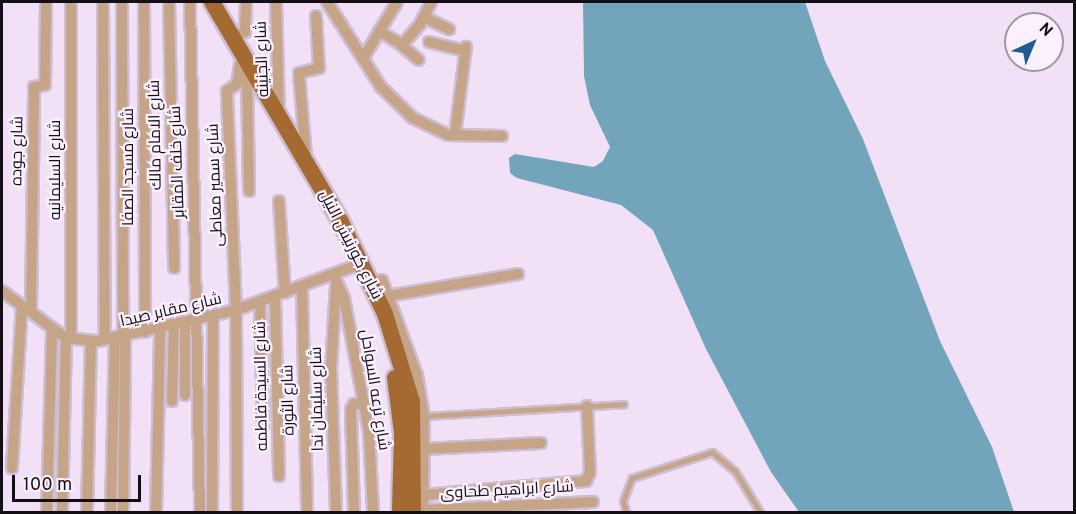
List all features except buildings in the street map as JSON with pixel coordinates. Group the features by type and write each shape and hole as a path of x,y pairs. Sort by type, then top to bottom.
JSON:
{"main road":[{"name":"شارع كورنيش النيل","path":"203,2 354,266 396,360 401,415 400,513"},
{"name":"شارع كورنيش النيل","path":"212,2 306,163 372,283 414,417 420,512"}],"street":[{"name":"شارع جوده","path":"27,309 34,87 45,85 46,2"},
{"name":"شارع السليمانيه","path":"62,513 69,338 71,2"},
{"path":"103,2 123,513"},
{"path":"111,513 117,338 122,2"},
{"name":"شارع مسجد الصفا","path":"144,2 145,332"},
{"name":"شارع الامام مالك","path":"169,2 174,268"},
{"name":"شارع خلف المقابر","path":"190,2 199,321 200,513"},
{"path":"232,37 245,32 246,2"},
{"name":"شارع الجنينه","path":"276,2 279,116"},
{"path":"327,2 365,61 401,109 440,133 502,136"},
{"path":"365,61 397,2"},
{"path":"401,45 424,17 431,2"},
{"path":"306,163 298,73 318,68 316,16"},
{"path":"424,17 449,29"},
{"path":"380,31 419,60"},
{"path":"429,42 465,49 455,135"},
{"path":"243,70 249,191"},
{"name":"شارع سمير معاطى","path":"236,310 228,91 237,84 243,70"},
{"name":"شارع السيدة فاطمه","path":"279,201 279,476"},
{"name":"شارع مقابر صيدا","path":"2,291 69,338 91,341 199,321 302,287 335,280 354,266"},
{"path":"388,296 518,274"},
{"name":"شارع ترعه السواحل","path":"335,280 344,297 364,404 373,513"},
{"name":"شارع سليمان ندا","path":"335,280 331,368 336,513"},
{"path":"372,283 382,280 417,375 424,416 423,495 420,512"},
{"name":"شارع الثورة","path":"302,287 307,513"},
{"path":"260,302 263,426"},
{"path":"12,468 27,309"},
{"path":"236,310 237,513"},
{"path":"213,316 213,513"},
{"path":"179,325 185,394"},
{"path":"172,401 179,325"},
{"path":"47,513 52,328"},
{"path":"156,513 160,329"},
{"path":"87,513 91,341"},
{"path":"354,513 351,409 354,404 364,404"},
{"path":"423,495 586,481 590,472 587,406"},
{"path":"424,449 541,443"},
{"name":"شارع ابراهيم طحاوى","path":"420,512 592,502"}],"lane":[{"path":"424,416 624,404"},
{"path":"626,513 623,501 632,478 712,453 735,471 760,513"}],"water":[{"path":"583,2 805,2 825,61 863,139 940,341 992,447 1014,512 799,512 771,472 706,349 653,230 621,205 517,178 510,173 509,158 515,154 594,167 603,161 610,147 590,105 584,76"}]}
